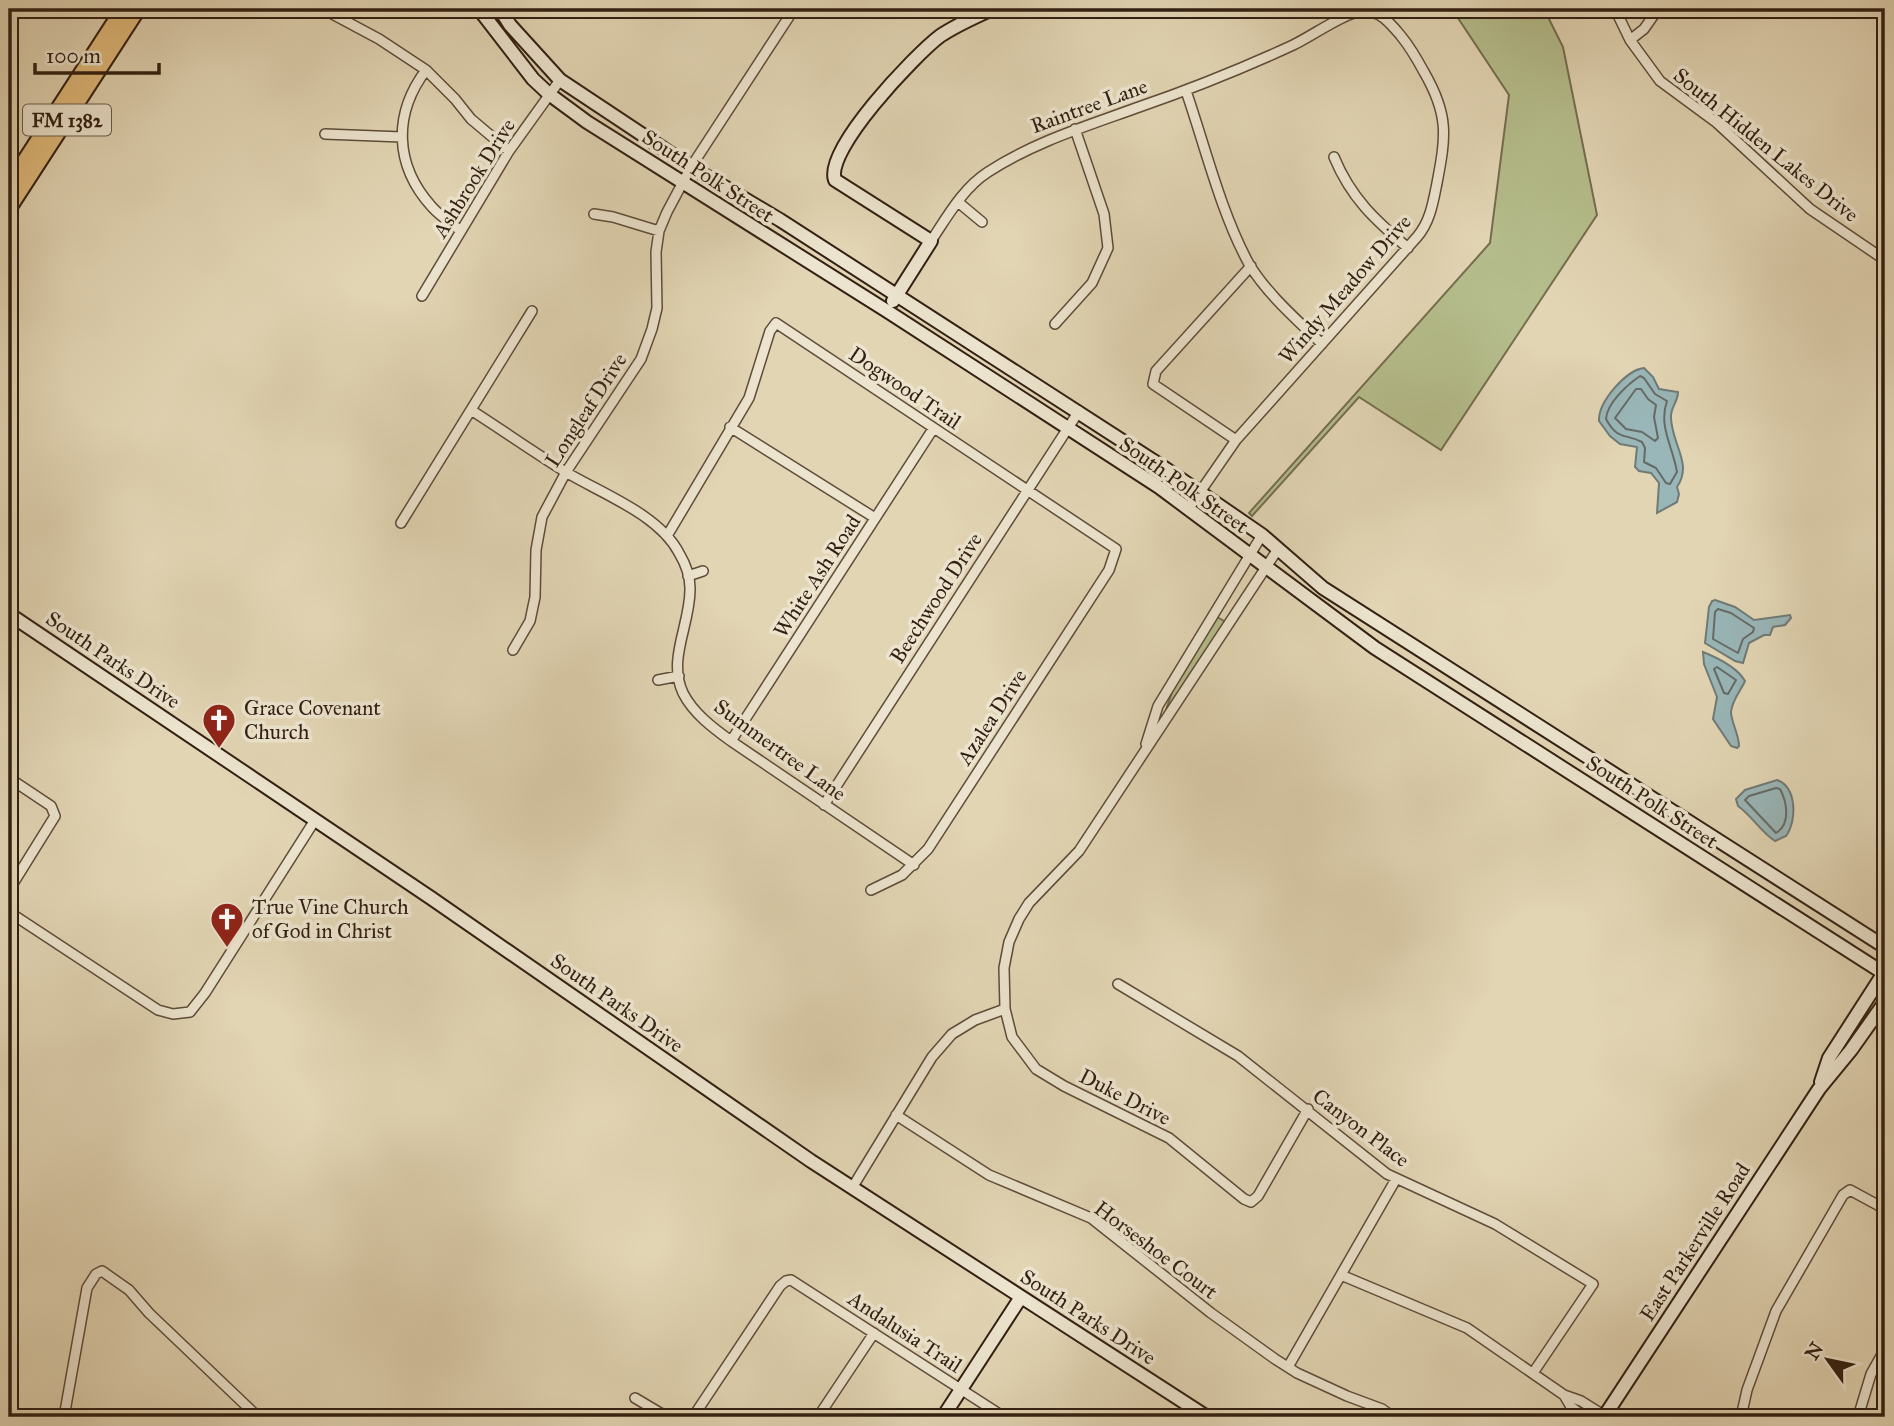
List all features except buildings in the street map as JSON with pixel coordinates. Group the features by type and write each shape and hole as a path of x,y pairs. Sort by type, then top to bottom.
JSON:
{"main road":[{"name":"FM 1382","path":"9,185 123,9"},
{"name":"FM 1382","path":"9,208 138,9"},
{"name":"South Polk Street","path":"479,9 515,58 549,94 587,122 887,311 1189,508 1374,648 1885,972"},
{"name":"South Polk Street","path":"500,9 510,25 560,80 691,167 780,220 1079,411 1262,536 1323,588 1885,947"},
{"path":"930,241 835,180 834,166 876,100 901,71 966,14 992,9"},
{"name":"Raintree Lane","path":"887,311 930,241"},
{"name":"South Parks Drive","path":"9,614 852,1188 1207,1417"},
{"name":"East Parkerville Road","path":"1819,1089 1829,1058 1885,972"},
{"name":"East Parkerville Road","path":"1604,1417 1819,1089 1885,1002"},
{"path":"943,1417 1021,1297"}],"street":[{"path":"323,9 379,39 426,69 471,119 509,150"},
{"name":"Longleaf Drive","path":"513,650 530,621 535,597 539,527 566,472 641,359 652,329 657,308 656,252 659,231 691,167 794,9"},
{"name":"South Hidden Lakes Drive","path":"1615,9 1630,40 1660,80 1717,123 1810,208 1885,260"},
{"path":"1630,40 1644,29 1658,9"},
{"name":"Raintree Lane","path":"930,241 973,184 1020,153 1075,129 1245,68 1362,11"},
{"name":"Windy Meadow Drive","path":"1189,508 1236,440 1422,231 1433,207 1442,159 1444,130 1438,96 1408,44 1390,23 1378,14 1362,11"},
{"path":"426,69 414,85 406,104 402,155 414,183 432,208 461,231"},
{"name":"Ashbrook Drive","path":"422,296 509,150 560,80"},
{"path":"1186,91 1234,231 1251,266 1284,308 1322,344"},
{"path":"1055,324 1092,283 1108,248 1104,215 1075,129"},
{"path":"326,134 402,137"},
{"path":"1334,157 1354,197 1408,248"},
{"path":"958,202 982,222"},
{"path":"594,214 659,231"},
{"path":"1236,440 1153,384 1152,379 1164,361 1251,266"},
{"path":"401,523 532,312"},
{"name":"Dogwood Trail","path":"730,427 749,398 770,331 776,323 1110,544"},
{"name":"Summertree Lane","path":"471,410 566,472 620,502 667,536 679,552 690,587 687,612 679,639 679,676 683,694 705,721 731,741 914,865"},
{"name":"Beechwood Drive","path":"824,805 1079,411"},
{"path":"667,536 730,427 875,519"},
{"name":"White Ash Road","path":"731,741 933,429"},
{"path":"1143,754 1158,706 1262,536"},
{"name":"Azalea Drive","path":"871,890 902,875 928,849 1109,570 1116,549 1110,544"},
{"name":"Duke Drive","path":"1278,549 1079,851 1029,903 1019,919 1009,942 1004,968 1005,1009 1013,1037 1036,1069 1169,1139 1251,1202 1258,1196 1308,1110"},
{"path":"688,576 703,571"},
{"path":"1218,606 1234,616"},
{"path":"659,680 679,676"},
{"path":"9,778 51,806 55,816 9,890"},
{"path":"9,912 158,1010 173,1014 190,1012 205,993 315,820"},
{"name":"Canyon Place","path":"1118,984 1237,1056 1387,1174 1495,1224 1593,1284 1533,1373"},
{"path":"852,1188 932,1057 952,1034 975,1020 1005,1009"},
{"name":"Horseshoe Court","path":"896,1115 989,1175 1091,1218 1211,1313 1288,1367 1347,1396 1382,1409 1393,1417"},
{"path":"1288,1367 1396,1179"},
{"path":"1741,1417 1747,1390 1776,1311 1843,1195 1850,1190 1885,1209"},
{"path":"64,1417 87,1288 96,1274 102,1271 129,1290 149,1313 258,1417"},
{"path":"1341,1275 1467,1328 1564,1395 1581,1401 1604,1417"},
{"name":"Andalusia Trail","path":"693,1417 786,1281 796,1281 1004,1417"},
{"path":"818,1417 874,1333"},
{"path":"1858,1417 1871,1374 1885,1349"},
{"path":"1564,1395 1571,1407 1585,1417"},
{"path":"635,1398 667,1417"}],"green space":[{"path":"1452,9 1544,9 1563,47 1597,215 1441,450 1359,397 1252,516 1249,513 1490,243 1509,95"},
{"path":"1217,617 1226,622 1165,713 1175,683"}],"water":[{"path":"1644,368 1659,389 1678,392 1671,418 1683,470 1677,487 1679,494 1677,502 1657,513 1659,483 1651,473 1639,471 1635,467 1637,447 1620,444 1599,421 1603,405 1614,388 1629,374"},
{"path":"1715,600 1735,607 1754,620 1790,615 1791,618 1785,625 1773,627 1770,635 1764,635 1749,643 1743,663 1705,643 1709,607"},
{"path":"1703,652 1732,667 1745,681 1731,712 1739,742 1737,748 1731,746 1713,719 1717,697 1704,664"},
{"path":"1777,780 1784,784 1792,797 1793,814 1786,836 1775,841 1738,806 1736,799 1745,790"}],"place":[{"name":"Grace Covenant Church","path":"219,750"},
{"name":"True Vine Church of God in Christ","path":"227,949"}]}
